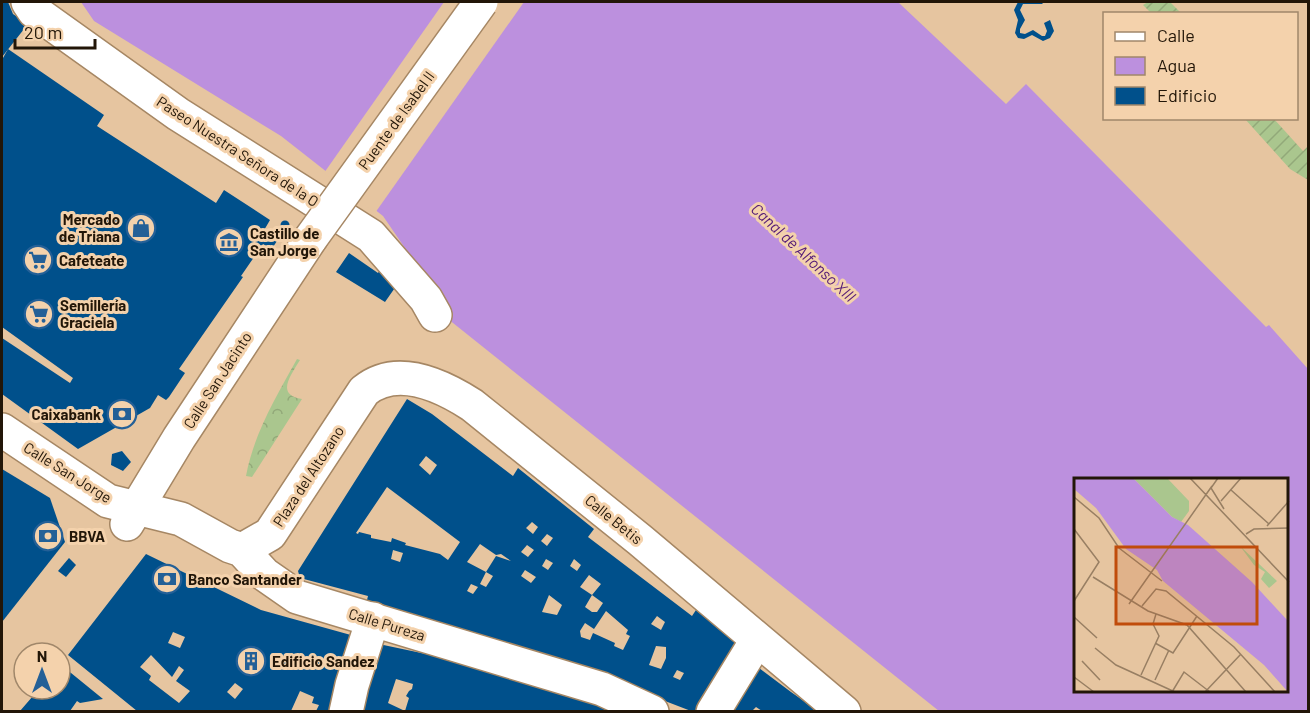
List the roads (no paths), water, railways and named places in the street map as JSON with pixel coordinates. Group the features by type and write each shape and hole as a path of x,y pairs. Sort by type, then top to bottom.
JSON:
{"street":[{"name":"Paseo Nuestra Señora de la O","path":"28,2 34,11 178,114 371,236 426,299 435,315"},
{"name":"Puente de Isabel II","path":"311,238 481,2"},
{"name":"Calle San Jacinto","path":"133,516 179,438 311,238"},
{"name":"Calle Betis","path":"364,390 379,381 400,377 428,383 463,399 640,540 844,711"},
{"name":"Plaza del Altozano","path":"242,550 270,534 364,390"},
{"name":"Calle San Jorge","path":"2,430 133,516"},
{"name":"Calle Pureza","path":"133,516 181,519 230,546 242,550 264,574 297,597 602,689 652,711"},
{"path":"346,711 373,619"},
{"path":"713,711 757,640"}],"water":[{"name":"Canal de Alfonso XIII","path":"81,2 898,2 1006,104 1026,84 1266,327 1269,325 1308,369 1308,711 939,711 443,315 446,308 383,216 281,136 94,21"}],"place":[{"name":"Mercado de Triana","path":"141,228"},
{"name":"Castillo de San Jorge","path":"229,242"},
{"name":"Cafeteate","path":"38,260"},
{"name":"Semillería Graciela","path":"39,314"},
{"name":"Caixabank","path":"122,414"},
{"name":"BBVA","path":"48,536"},
{"name":"Banco Santander","path":"167,579"},
{"name":"Edificio Sandez","path":"251,661"}]}
